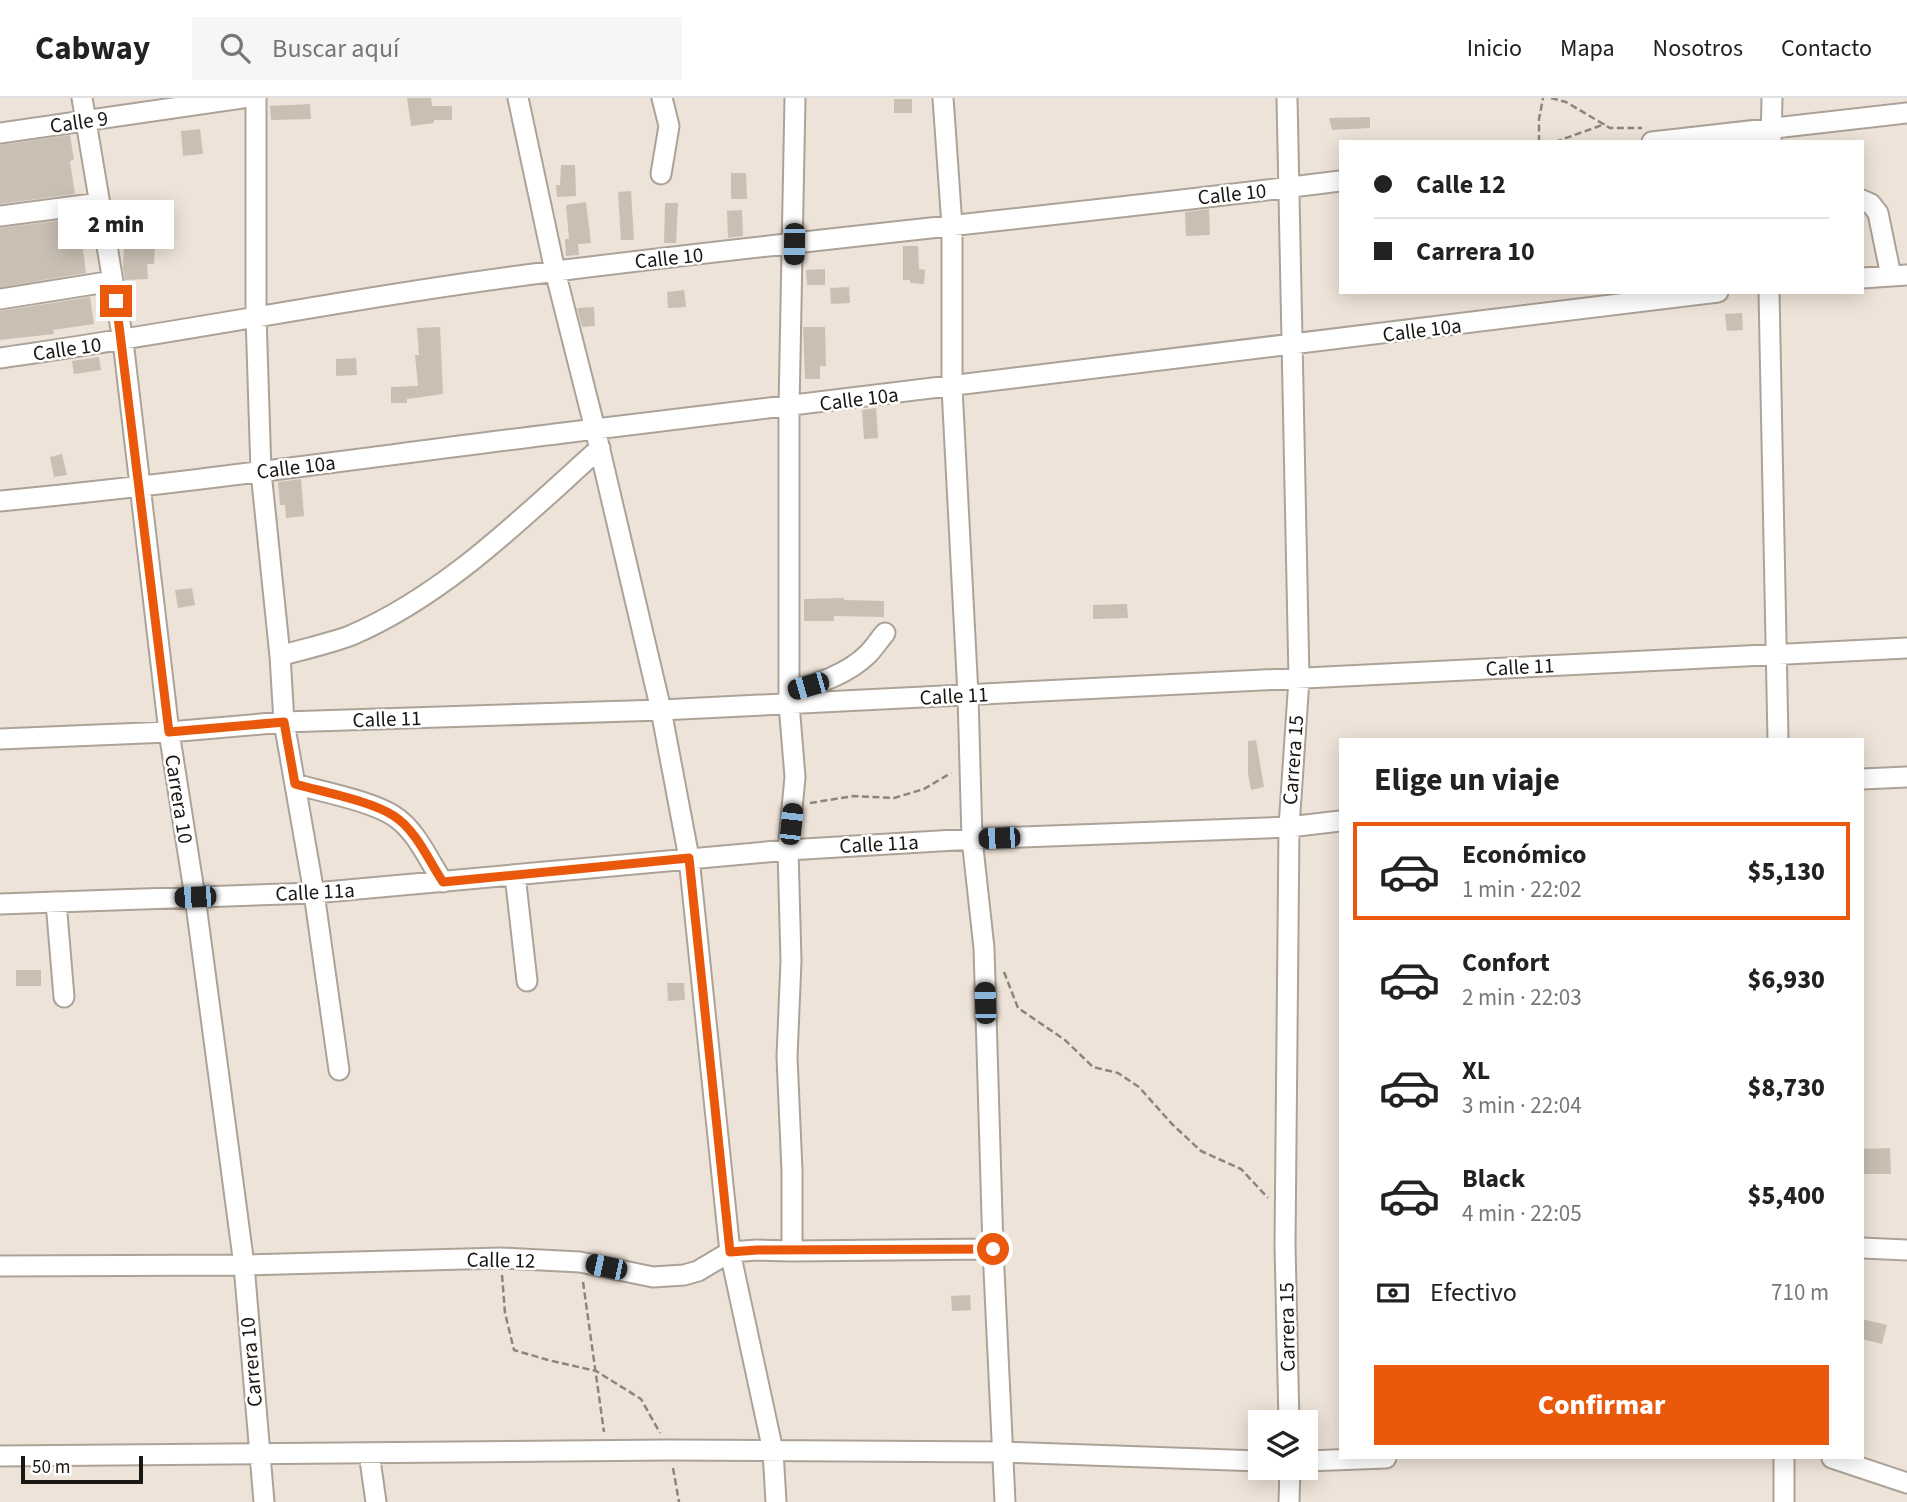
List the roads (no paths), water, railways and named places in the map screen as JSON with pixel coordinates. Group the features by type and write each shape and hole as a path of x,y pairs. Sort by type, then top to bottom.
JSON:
{"street":[{"name":"Carrera 10","path":"82,98 123,341 169,732 195,897 243,1265 264,1502"},
{"name":"Calle 9","path":"0,133 242,98"},
{"path":"256,98 256,316 261,471 284,722 314,893 339,1070"},
{"path":"518,98 555,271 662,710 689,858 730,1252 773,1451 776,1502"},
{"path":"661,174 669,126 662,98"},
{"path":"792,1251 787,1058 791,961 788,850 795,777 789,698 789,408 795,98"},
{"path":"943,98 952,226 952,388 968,695 972,839 984,948 993,1249 1005,1502"},
{"name":"Carrera 15","path":"1287,98 1299,679 1289,827 1285,1245 1289,1410"},
{"path":"1771,134 1772,98"},
{"path":"1651,135 1771,134 1907,113"},
{"name":"Calle 10","path":"0,358 123,341 256,316 555,271 1339,181"},
{"path":"1864,201 1871,204 1878,213 1899,275 1864,278"},
{"path":"0,216 100,203"},
{"path":"0,299 113,281"},
{"name":"Calle 10a","path":"0,501 140,488 261,471 598,439 789,408 1701,294"},
{"path":"1769,294 1778,738"},
{"path":"280,656 351,635 403,608 465,566 598,439"},
{"path":"789,698 854,665 868,654 885,633"},
{"name":"Calle 11","path":"0,739 169,732 284,722 662,710 789,698 968,695 1907,648"},
{"path":"1864,779 1907,777"},
{"path":"295,784 380,809 395,817 414,837 443,882"},
{"name":"Calle 11a","path":"0,904 314,893 788,850 972,839 1289,827 1339,821"},
{"path":"515,875 527,981"},
{"path":"56,902 64,997"},
{"path":"1864,1248 1907,1250"},
{"name":"Calle 12","path":"0,1266 243,1265 500,1258 580,1262 653,1277 698,1271 730,1252 993,1249"},
{"path":"0,1456 669,1450 1003,1452 1248,1461"},
{"path":"369,1453 376,1502"},
{"path":"1318,1461 1359,1459"},
{"path":"1784,1459 1784,1502"},
{"path":"1835,1459 1907,1483"},
{"path":"1289,1502 1290,1480"}]}
